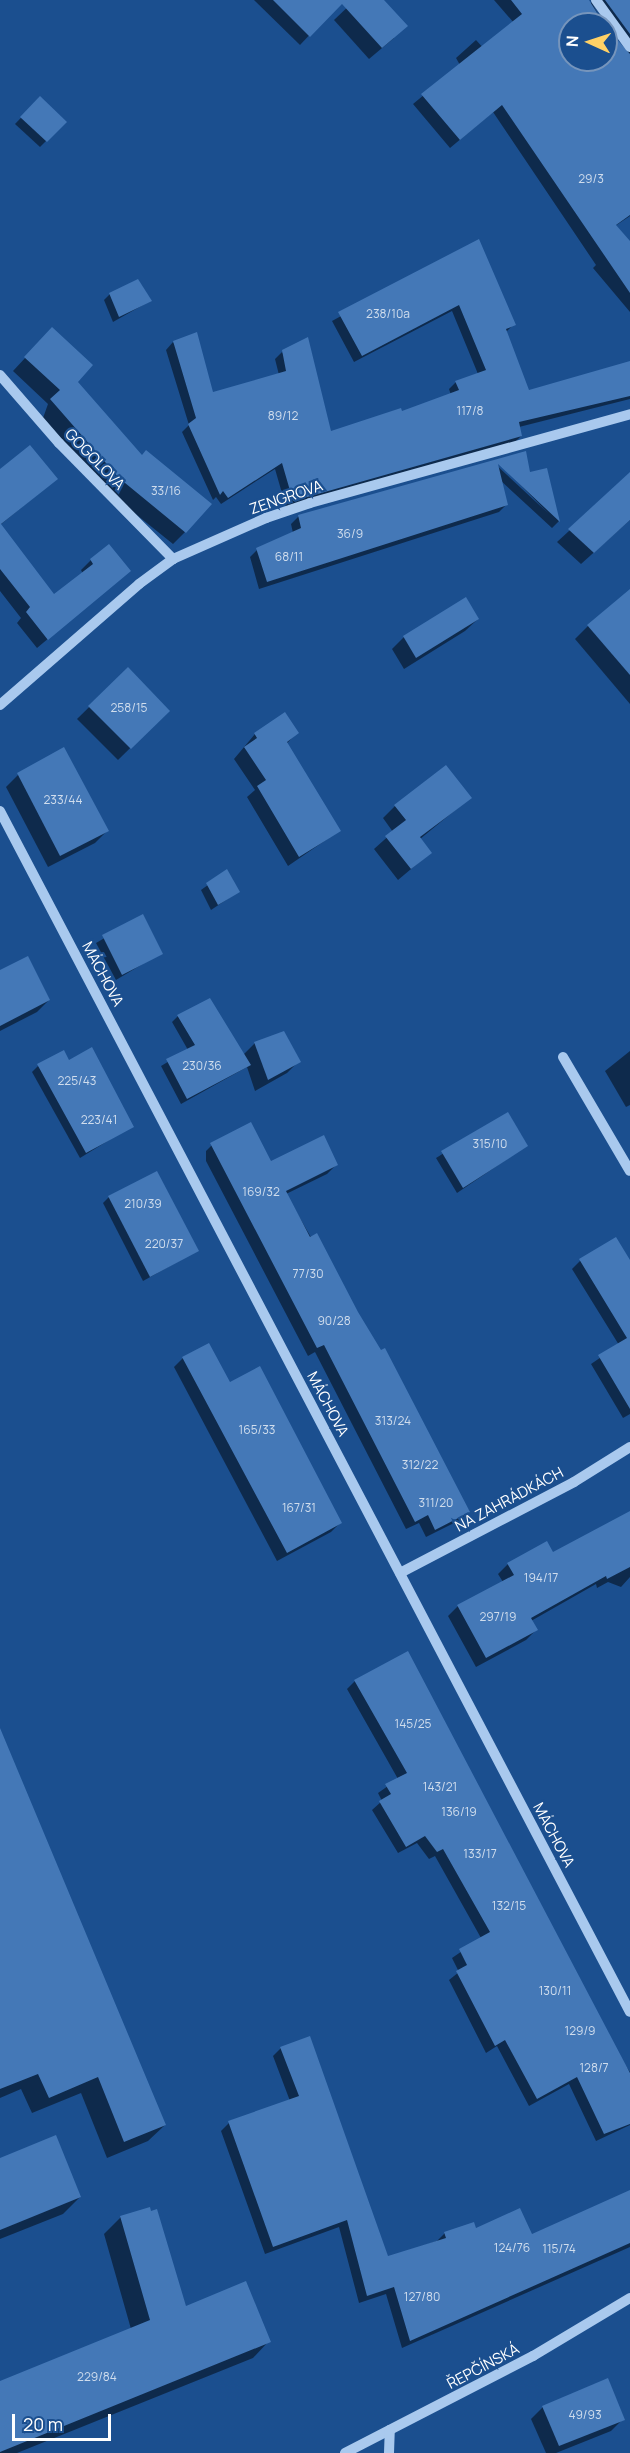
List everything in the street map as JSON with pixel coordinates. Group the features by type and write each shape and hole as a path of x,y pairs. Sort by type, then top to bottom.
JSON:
{"street":[{"path":"596,0 630,47"},
{"name":"GOGOLOVA","path":"0,375 58,443 173,559"},
{"name":"ZENGROVA","path":"0,705 139,584 173,559 244,527 310,503 630,414"},
{"name":"MÁCHOVA","path":"0,811 630,2012"},
{"path":"563,1057 630,1171"},
{"name":"NA ZAHRÁDKÁCH","path":"400,1573 574,1482 630,1447"},
{"name":"ŘEPČÍNSKÁ","path":"345,2453 533,2356 630,2298"},
{"path":"389,2453 390,2430"}],"building":[{"path":"273,0 384,0 408,26 382,48 342,4 310,37"},
{"path":"511,0 589,0 596,12 558,12 558,72 618,72 618,40 630,54 630,215 616,225 630,241 630,293 502,105 460,140 421,94 522,14"},
{"path":"605,0 630,0 630,34 618,18 618,12 614,12"},
{"path":"40,96 67,122 47,142 20,117"},
{"path":"479,239 516,325 506,329 529,390 630,361 630,396 519,422 522,436 293,501 282,463 228,498 223,491 220,495 188,424 196,418 173,341 197,332 213,392 286,371 282,350 308,337 331,431 401,408 402,411 459,390 455,381 486,370 459,305 362,356 338,312"},
{"path":"138,279 152,301 119,317 109,293"},
{"path":"52,327 93,365 78,382 142,455 146,450 212,504 186,533 119,478 50,399 60,390 24,357"},
{"path":"30,445 58,479 1,524 54,594 93,564 90,559 109,544 131,571 48,640 26,612 30,607 0,569 0,469"},
{"path":"526,451 530,472 547,468 560,522 498,464 508,505 267,582 256,548 301,528 298,515"},
{"path":"630,472 630,520 594,553 568,529"},
{"path":"630,589 630,675 587,625"},
{"path":"466,597 479,619 416,658 403,636"},
{"path":"128,667 170,711 131,749 88,706"},
{"path":"285,712 299,733 287,742 341,831 299,857 257,786 266,780 244,747 257,738 254,733"},
{"path":"64,747 109,831 60,856 17,773"},
{"path":"446,765 472,798 420,837 432,853 411,869 385,836 406,820 394,805"},
{"path":"227,869 240,892 218,905 206,883"},
{"path":"143,914 163,954 122,975 102,935"},
{"path":"28,956 50,1000 0,1026 0,970"},
{"path":"210,998 251,1065 187,1099 166,1059 195,1045 177,1015"},
{"path":"284,1031 301,1062 268,1080 254,1042"},
{"path":"92,1047 134,1127 86,1153 37,1064 64,1050 69,1060"},
{"path":"508,1112 528,1146 463,1188 441,1151"},
{"path":"251,1122 271,1161 324,1135 338,1165 286,1191 310,1237 317,1233 358,1312 381,1350 385,1348 470,1512 435,1530 428,1515 415,1522 324,1345 317,1348 210,1143"},
{"path":"157,1171 199,1251 150,1277 108,1196"},
{"path":"616,1237 630,1260 630,1409 598,1355 627,1338 579,1259"},
{"path":"209,1343 230,1382 260,1366 342,1523 287,1553 182,1357"},
{"path":"630,1511 630,1567 607,1579 606,1576 531,1618 538,1630 486,1658 457,1605 514,1575 507,1563 547,1541 553,1552"},
{"path":"408,1651 630,2073 630,2124 604,2134 577,2077 537,2099 505,2040 495,2046 456,1971 467,1965 459,1949 490,1932 443,1849 437,1852 425,1836 406,1847 379,1801 391,1794 385,1784 407,1773 354,1680"},
{"path":"0,1728 166,2125 124,2142 98,2077 49,2098 38,2074 0,2089"},
{"path":"310,2036 388,2256 446,2238 444,2232 474,2222 476,2228 520,2208 532,2234 630,2190 630,2243 410,2341 394,2287 367,2296 347,2220 273,2247 228,2121 299,2096 280,2047"},
{"path":"56,2135 81,2197 0,2230 0,2158"},
{"path":"150,2207 151,2211 157,2209 186,2306 246,2281 271,2342 0,2452 0,2381 150,2320 120,2216"},
{"path":"608,2378 625,2420 559,2446 542,2406"}]}
